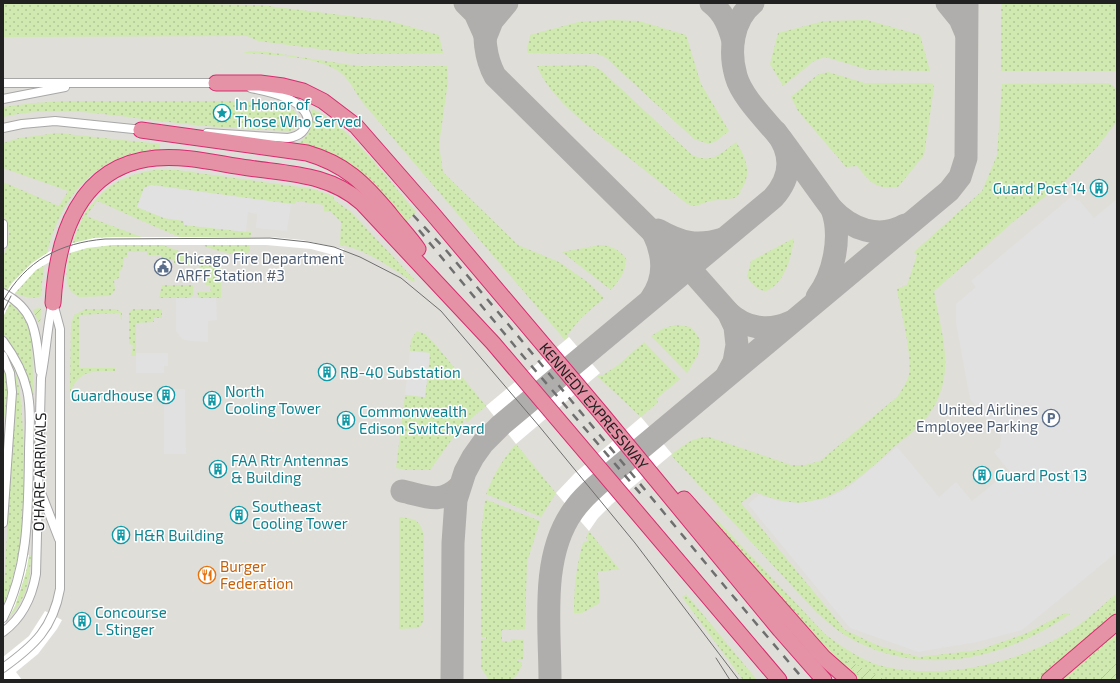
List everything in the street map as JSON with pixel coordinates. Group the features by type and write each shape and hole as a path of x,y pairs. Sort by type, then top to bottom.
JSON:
{"highway":[{"name":"KENNEDY EXPRESSWAY","path":"216,83 260,83 283,86 303,92 323,101 339,111 363,133 601,413 780,630 824,680"},
{"path":"141,130 306,153 330,161 341,167 368,189 415,244 465,312"},
{"path":"53,303 55,274 61,244 70,218 85,195 101,178 129,164 156,158 168,158 331,182 342,188 362,203 465,312 718,606 779,680"},
{"path":"601,413 705,522 824,658 849,680"},
{"path":"1049,680 1117,622"}],"street":[{"path":"3,83 216,83 255,89 290,100 305,110 308,119 306,127 300,135 288,138 141,130 55,121 22,124 3,128"},
{"path":"3,99 94,83"},
{"path":"3,224 3,244"},
{"path":"3,293 19,302 32,320 41,378"},
{"path":"3,667 39,639 54,615 60,589 60,328 53,303"},
{"name":"O'HARE ARRIVALS","path":"3,632 20,615 28,602 33,587 37,555 41,378 46,352 47,328 53,303"},
{"path":"3,341 15,358 24,379 29,404 28,514 25,554 19,580 3,618"},
{"path":"3,356 10,373 12,392 3,523"},
{"path":"38,486 61,545"}],"shaded area":[{"path":"3,3 1117,3 1117,680 3,680"},
{"path":"151,185 291,204 287,231 256,228 257,214 248,212 246,232 184,225 184,221 164,218 137,207 144,188"},
{"name":"United Airlines Employee Parking","path":"1072,196 1077,201 1079,200 1094,218 1117,199 1117,552 1022,630 977,642 918,652 850,628 748,504 759,495 779,501 799,503 828,498 848,488 897,447 939,497 956,482 972,501 1009,471 994,452 1000,447 1001,436 970,399 956,323 956,304 976,287 971,281"},
{"path":"176,298 216,298 217,320 208,321 208,342 182,339 176,331"},
{"path":"410,351 430,353 425,397 405,395"},
{"path":"136,353 168,353 168,366 164,366 164,373 136,373"},
{"path":"174,389 185,389 186,454 164,454 164,402 173,402"}],"green space":[{"path":"149,3 260,5 390,21 439,35 443,53 358,54 258,41 247,36 3,37 3,4"},
{"path":"1001,3 1117,3 1117,71 1001,71"},
{"path":"610,20 639,21 686,35 701,84 729,131 716,141 709,144 694,139 605,57 597,54 528,53 527,50 530,35 578,22"},
{"path":"867,20 920,35 930,71 869,70 825,57 814,61 783,86 770,64 778,33 824,21"},
{"path":"250,51 268,52 358,66 447,66 448,81 439,145 443,172 518,245 559,262 589,283 604,298 581,318 565,340 363,103 350,83 341,73 321,63 295,57 243,53"},
{"path":"587,65 596,67 603,72 692,155 699,158 711,158 721,154 736,142 743,154 747,166 746,179 740,191 741,192 735,198 709,201 692,206 686,203 576,116 543,79 537,66"},
{"path":"828,72 865,83 932,83 934,87 924,155 898,187 879,186 870,181 857,166 846,167 798,111 791,97 817,75"},
{"path":"1109,83 1117,89 1117,121 1097,147 1066,180 1014,221 934,291 945,352 945,364 942,387 938,399 924,421 878,462 848,486 826,497 814,501 799,503 776,499 755,492 741,503 845,630 879,646 919,657 979,650 1027,633 1065,613 1070,614 1044,630 1016,643 988,653 959,659 929,660 900,657 871,648 843,634 817,613 671,455 693,440 709,437 791,465 805,465 820,461 898,396 906,383 910,365 908,343 897,289 907,285 917,255 914,252 982,191 997,155 1002,84"},
{"path":"67,101 263,102 279,104 293,110 297,114 299,120 295,129 290,131 199,125 86,112 45,111 3,117 3,107"},
{"path":"312,109 340,127 354,140 416,212 406,222 375,186 357,169 332,155 299,144 309,132 312,120"},
{"path":"58,133 160,144 160,149 132,154 108,164 88,178 72,197 59,218 50,243 44,269 41,296 32,298 3,288 3,256 7,247 9,232 3,213 3,182 59,206 68,191 3,168 3,143 19,138"},
{"path":"155,170 177,170 313,189 333,196 334,200 350,211 415,280 413,282 387,265 359,250 340,245 341,222 331,212 324,211 324,205 296,201 295,204 291,204 151,185 144,188 137,207 164,218 185,221 185,225 251,232 249,252 239,254 200,245 150,225 97,201 86,216 221,267 221,298 199,298 197,292 211,292 210,285 205,285 205,269 199,269 199,266 186,265 186,263 174,263 174,260 161,260 161,255 147,255 147,252 127,252 127,257 124,257 122,270 119,271 119,278 114,280 115,290 110,296 79,297 70,290 67,282 67,273 70,250 86,211 102,193 120,180 140,173"},
{"path":"794,238 789,261 783,275 773,287 766,291 750,282 747,276 751,261"},
{"path":"600,245 609,246 616,249 627,260 625,261 623,273 611,290 562,252"},
{"path":"162,285 193,285 193,295 189,298 159,298"},
{"path":"3,299 11,303 23,315 32,338 35,462 34,505 31,504 30,395 27,374 19,357 3,333"},
{"path":"40,308 40,325 33,311 34,309"},
{"path":"86,309 116,309 122,313 122,320 120,313 79,315 79,368 115,368 115,371 87,373 77,380 70,393 71,324 74,315"},
{"path":"133,309 162,310 162,318 154,318 154,322 136,323 136,356 131,356 133,345 129,344 129,313"},
{"path":"676,325 691,327 700,339 698,355 687,373 651,336 664,328"},
{"path":"417,331 425,334 434,343 486,406 467,422 464,419 462,425 430,470 407,470 396,468 405,395 425,397 430,353 410,351 411,339"},
{"path":"644,342 680,379 656,399 658,402 641,417 597,376 603,375 618,365"},
{"path":"10,363 16,374 20,395 24,453 21,538 19,553 13,581 3,606 15,392"},
{"path":"4,366 8,389 3,428 3,367"},
{"path":"516,444 556,493 541,517 486,494 499,468"},
{"path":"487,500 540,521 527,562 525,629 502,630 502,641 511,642 511,639 524,640 523,660 517,659 517,661 522,662 521,668 517,675 510,680 489,680 481,668 481,639 486,639 486,637 481,637 481,533 485,501"},
{"path":"399,517 413,519 419,523 424,536 424,620 419,628 399,629"},
{"path":"717,520 826,635 849,651 875,664 900,669 927,671 954,670 982,666 1009,659 1059,638 1085,620 1117,593 1117,613 1040,680 859,680 845,669 817,639 715,522"},
{"path":"589,531 619,569 598,572 600,603 582,613 574,613 577,569 583,543 589,540 586,538"},
{"path":"29,555 31,555 30,573 26,590 19,605 8,619 21,589"},
{"path":"686,594 757,680 743,680 682,597"},
{"path":"1117,629 1117,680 1056,680"},
{"path":"1117,653 1117,680 1101,680 1103,673 1111,670"},
{"path":"847,660 886,680 865,680 848,666"}],"pier":[{"path":"271,237 302,240 344,249 341,257 311,249 266,245 113,245 87,248 60,256 36,270 15,293 3,317 3,297 12,283 32,263 50,251 65,245 94,238"},
{"path":"569,337 600,373 516,444 486,406"},
{"path":"641,417 672,454 612,504 598,518 589,531 556,493 575,473"},
{"path":"19,553 29,555 26,572 15,606 3,628 3,606 10,588"},
{"path":"45,611 62,620 57,629 38,654 16,672 22,680 3,680 3,657 29,636"}],"taxiway":[{"path":"465,3 475,13 484,33"},
{"path":"485,3 486,49 495,76 689,268 728,312 735,327 737,345 734,362 727,375"},
{"path":"486,36 492,21 507,3"},
{"path":"711,3 716,7 725,20 733,41"},
{"path":"753,3 740,18 734,37 734,67 739,84 744,93 756,110 782,140 832,209 840,216 857,227 875,232 885,232 905,225"},
{"path":"947,3 960,19 966,33"},
{"path":"550,680 549,592 551,570 555,549 563,529 577,505 592,489 949,191 960,177 966,158 967,3"},
{"path":"452,680 453,543 456,500 465,472 473,457 483,443 501,425 773,198 784,182 788,165 788,157 782,140 776,132"},
{"path":"817,297 828,278 835,255 836,231 832,209"},
{"path":"658,230 674,238 689,242 705,243 723,239"},
{"path":"651,299 656,291 662,266 657,241 653,232"},
{"path":"728,312 742,322 758,327 774,327 791,322"},
{"path":"402,491 432,498 445,496 452,493 459,487"}],"tram line":[{"path":"3,301 22,275 46,256 73,245 105,239 270,238 308,242 334,247 360,257 401,278 441,311 539,426 635,543 739,680"},
{"path":"3,312 11,296"},
{"path":"716,658 730,680"}],"railway":[{"path":"413,215 445,249 804,680"},
{"path":"419,230 523,356 645,499"}],"place":[{"name":"In Honor of Those Who Served","path":"222,113"},
{"name":"Guard Post 14","path":"1099,188"},
{"name":"Chicago Fire Department ARFF Station #3","path":"163,267"},
{"name":"RB-40 Substation","path":"327,372"},
{"name":"Guardhouse","path":"166,395"},
{"name":"North Cooling Tower","path":"212,400"},
{"name":"United Airlines Employee Parking","path":"1051,418"},
{"name":"Commonwealth Edison Switchyard","path":"346,420"},
{"name":"FAA Rtr Antennas & Building","path":"218,469"},
{"name":"Guard Post 13","path":"982,475"},
{"name":"Southeast Cooling Tower","path":"239,515"},
{"name":"H&R Building","path":"121,535"},
{"name":"Burger Federation","path":"207,575"},
{"name":"Concourse L Stinger","path":"82,621"}]}
